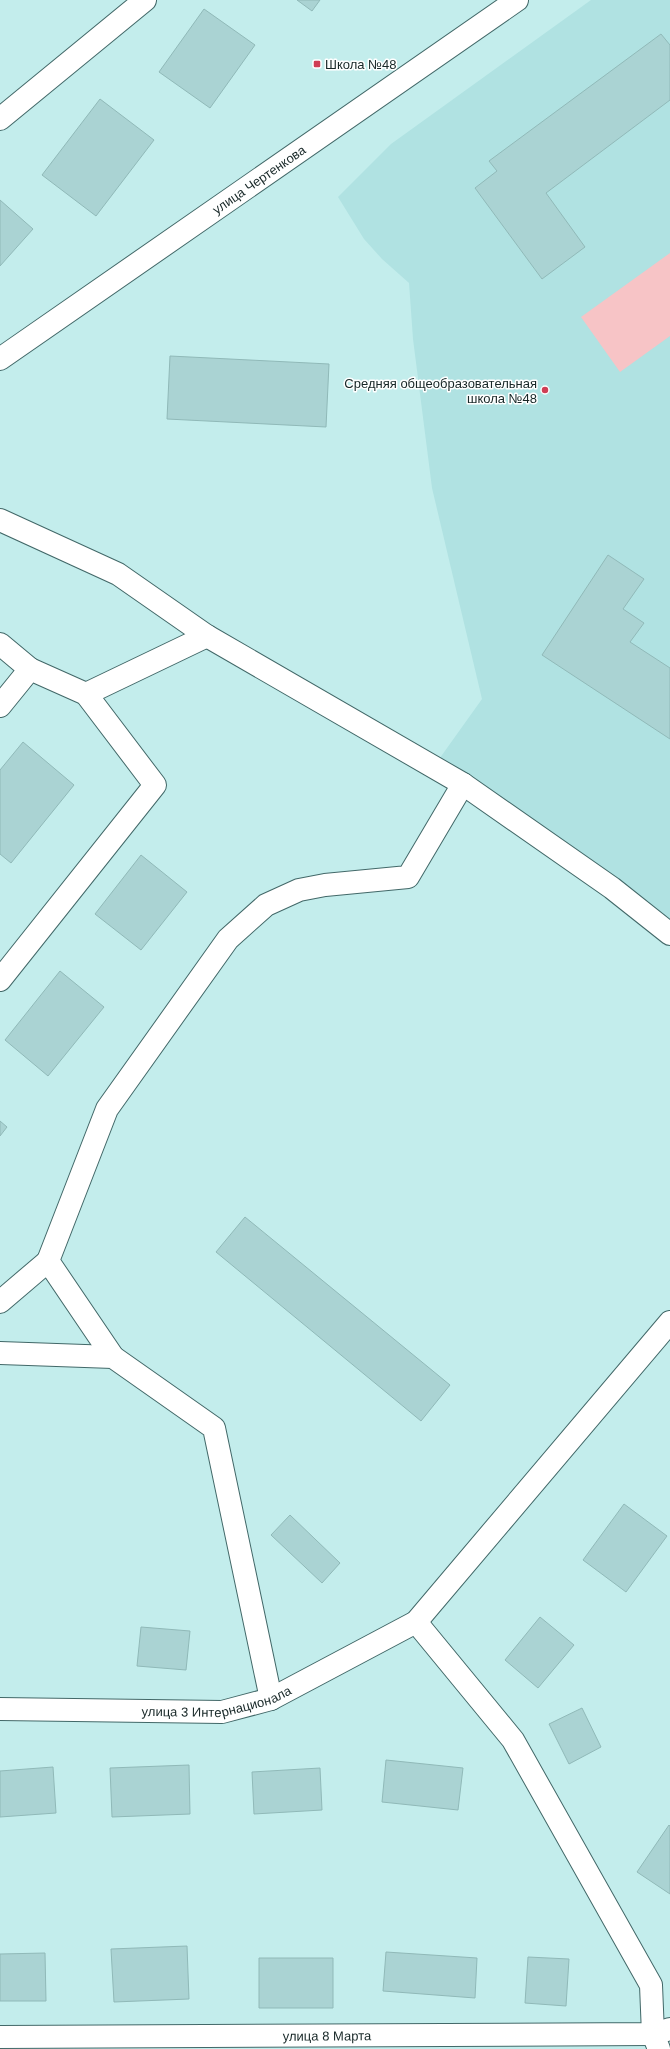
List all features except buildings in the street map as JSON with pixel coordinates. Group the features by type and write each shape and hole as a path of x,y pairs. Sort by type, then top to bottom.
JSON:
{"street":[{"path":"0,119 144,0"},
{"name":"улица Чертенкова","path":"0,359 517,0"},
{"path":"0,520 118,574 207,636 463,784 612,888 670,934"},
{"path":"86,694 207,636"},
{"path":"0,644 30,669 86,694 156,785 0,980"},
{"path":"0,706 30,669"},
{"path":"0,1302 48,1261 107,1109 228,939 266,905 299,890 325,885 408,877 463,784"},
{"path":"48,1261 113,1357 214,1428 271,1699"},
{"path":"661,2037 651,1985 513,1740 416,1622 670,1322"},
{"path":"0,1353 113,1357"},
{"name":"улица 3 Интернационала","path":"0,1709 222,1712 271,1699 416,1622"},
{"name":"улица 8 Марта","path":"0,2037 661,2037"}],"shaded area":[{"name":"Средняя общеобразовательная школа №48","path":"591,0 670,0 670,929 437,762 482,699 432,488 413,339 409,283 382,259 364,239 338,197 391,144"},
{"path":"670,253 670,336 620,372 581,317"}],"place":[{"name":"Школа №48","path":"317,64"},
{"name":"Средняя общеобразовательная школа №48","path":"545,390"}]}
